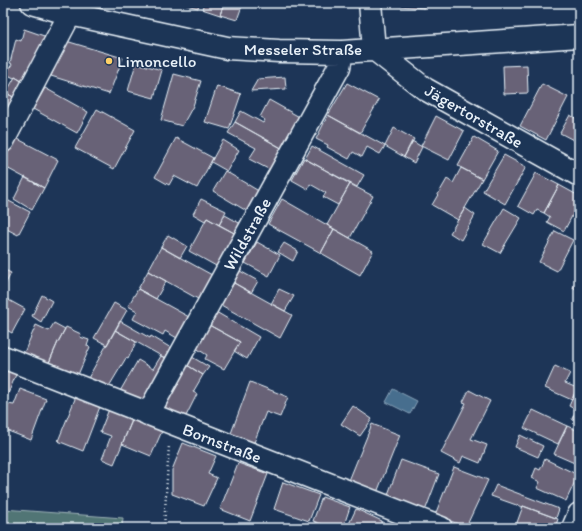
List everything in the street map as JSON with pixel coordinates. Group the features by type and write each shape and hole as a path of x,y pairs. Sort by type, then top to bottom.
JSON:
{"street":[{"name":"Messeler Straße","path":"32,3 70,14 227,48 342,52 579,36"},
{"path":"370,3 374,49"},
{"path":"3,141 70,14"},
{"name":"Jägertorstraße","path":"374,49 425,89 579,175"},
{"name":"Wildstraße","path":"148,414 339,67 342,52"},
{"name":"Bornstraße","path":"3,357 441,528"},
{"path":"573,528 579,514"}],"path":[{"path":"164,528 170,423"}],"green space":[{"path":"3,509 123,518 122,528 3,528"}],"water":[{"path":"393,389 417,401 410,414 386,402"}],"building":[{"path":"179,3 199,3 198,8"},
{"path":"204,3 224,3 220,15 202,9"},
{"path":"224,3 243,3 237,20 220,15"},
{"path":"386,3 425,3 425,8 386,5"},
{"path":"498,3 525,3 525,5 498,6"},
{"path":"24,29 50,38 25,83 6,74 12,64 10,63 16,39 21,41"},
{"path":"66,41 123,58 109,94 51,76"},
{"path":"136,63 162,70 154,98 128,91"},
{"path":"527,65 528,93 504,94 503,66"},
{"path":"174,74 201,81 193,106 182,126 161,120"},
{"path":"15,77 25,83 15,98 6,93"},
{"path":"285,77 286,89 251,91 258,79"},
{"path":"347,83 379,100 360,133 328,115"},
{"path":"542,84 568,97 546,140 520,126"},
{"path":"217,86 241,94 229,129 205,122"},
{"path":"45,88 88,112 77,133 33,109"},
{"path":"3,91 15,98 5,117 3,116"},
{"path":"269,100 303,119 285,150 235,122 241,111 263,123 265,120 260,117"},
{"path":"97,109 135,130 114,169 75,148"},
{"path":"328,115 385,146 380,154 367,147 362,157 353,152 349,159 316,139"},
{"path":"570,115 577,119 579,115 579,143 560,133"},
{"path":"436,116 464,131 449,160 421,146"},
{"path":"235,122 285,150 274,172 249,159 256,148 228,133"},
{"path":"394,128 414,139 404,157 385,146"},
{"path":"474,137 498,151 482,179 458,166"},
{"path":"16,138 58,160 44,188 3,166 3,161"},
{"path":"176,138 213,158 197,188 174,176 169,185 155,177"},
{"path":"223,140 239,150 227,171 211,162"},
{"path":"412,141 422,147 414,163 404,157"},
{"path":"312,146 364,175 357,187 305,159"},
{"path":"504,155 526,167 505,204 483,191"},
{"path":"304,158 350,184 338,205 323,197 326,193 310,184 308,189 292,180"},
{"path":"461,168 482,179 458,220 432,205 447,179 453,183"},
{"path":"225,171 262,193 250,213 213,191"},
{"path":"536,173 559,185 544,213 537,210 534,215 518,206"},
{"path":"25,177 44,188 32,210 14,199"},
{"path":"350,184 373,196 350,238 327,225"},
{"path":"559,185 579,196 579,203 564,231 547,222 550,217 544,213"},
{"path":"3,198 30,212 18,235 3,227"},
{"path":"201,199 226,211 219,225 207,218 205,221 193,214"},
{"path":"282,199 334,229 321,253 268,224"},
{"path":"465,208 475,215 461,240 450,233"},
{"path":"504,208 521,218 500,253 483,244"},
{"path":"225,215 241,224 236,234 219,225"},
{"path":"207,218 236,234 218,267 189,251"},
{"path":"334,229 373,251 360,275 321,253"},
{"path":"555,231 573,240 557,271 539,262"},
{"path":"168,235 187,246 180,258 161,247"},
{"path":"257,242 280,255 269,276 245,263"},
{"path":"284,243 298,251 293,261 278,252"},
{"path":"161,247 212,275 198,299 148,271"},
{"path":"3,269 11,273 3,289"},
{"path":"148,271 166,281 156,299 138,289"},
{"path":"240,271 258,281 251,293 234,283"},
{"path":"579,276 579,291 573,288"},
{"path":"234,283 292,315 280,338 221,305"},
{"path":"138,289 189,317 177,338 165,331 163,335 133,319 137,311 128,306"},
{"path":"279,289 294,296 285,311 271,304"},
{"path":"42,295 52,301 41,322 32,316"},
{"path":"3,297 25,309 12,333 3,328"},
{"path":"114,303 127,310 107,345 94,338"},
{"path":"216,312 259,337 247,359 234,351 240,342 209,325"},
{"path":"120,321 150,338 151,336 171,348 165,358 115,330"},
{"path":"54,323 65,329 48,365 23,355 36,325 49,331"},
{"path":"209,325 240,342 224,369 205,359 207,355 196,348"},
{"path":"66,327 81,334 80,337 89,340 87,346 90,347 77,377 48,365"},
{"path":"115,330 136,342 128,359 126,358 108,388 87,380"},
{"path":"161,356 167,359 143,402 119,393 138,360 153,369"},
{"path":"192,357 209,367 203,375 187,365"},
{"path":"187,365 203,375 193,392 197,394 185,418 162,410"},
{"path":"555,366 570,373 565,383 577,388 572,400 545,388"},
{"path":"3,367 17,372 3,406"},
{"path":"250,382 288,397 280,417 266,412 253,445 230,436"},
{"path":"577,388 579,389 579,422 572,419 576,410 569,406"},
{"path":"20,389 46,399 31,440 3,429 3,418 8,404 14,405"},
{"path":"469,390 490,401 471,439 487,445 480,463 463,456 460,463 441,453 466,403 463,402"},
{"path":"77,394 101,404 83,451 58,441"},
{"path":"353,406 372,419 360,436 341,424"},
{"path":"109,409 133,418 114,464 102,459 111,436 100,432"},
{"path":"533,410 567,426 558,444 524,428"},
{"path":"133,418 162,431 151,456 122,444"},
{"path":"372,424 400,435 376,495 348,483"},
{"path":"567,426 579,431 579,465 554,454"},
{"path":"520,435 543,446 538,457 515,447"},
{"path":"183,443 216,456 208,474 217,478 204,506 172,494 172,470"},
{"path":"545,459 578,475 566,501 537,488 540,482 532,478 536,468 540,470"},
{"path":"401,460 439,474 425,511 387,497"},
{"path":"238,463 268,474 250,521 220,509"},
{"path":"454,467 488,480 466,527 435,515"},
{"path":"283,482 319,495 309,521 274,509"},
{"path":"496,485 559,509 556,518 491,496"},
{"path":"322,497 350,507 343,528 331,528 313,521"},
{"path":"523,506 558,519 555,528 515,528"},
{"path":"356,509 382,521 379,528 347,528"},
{"path":"392,523 406,528 391,528"}],"place":[{"name":"Limoncello","path":"109,61"}]}
